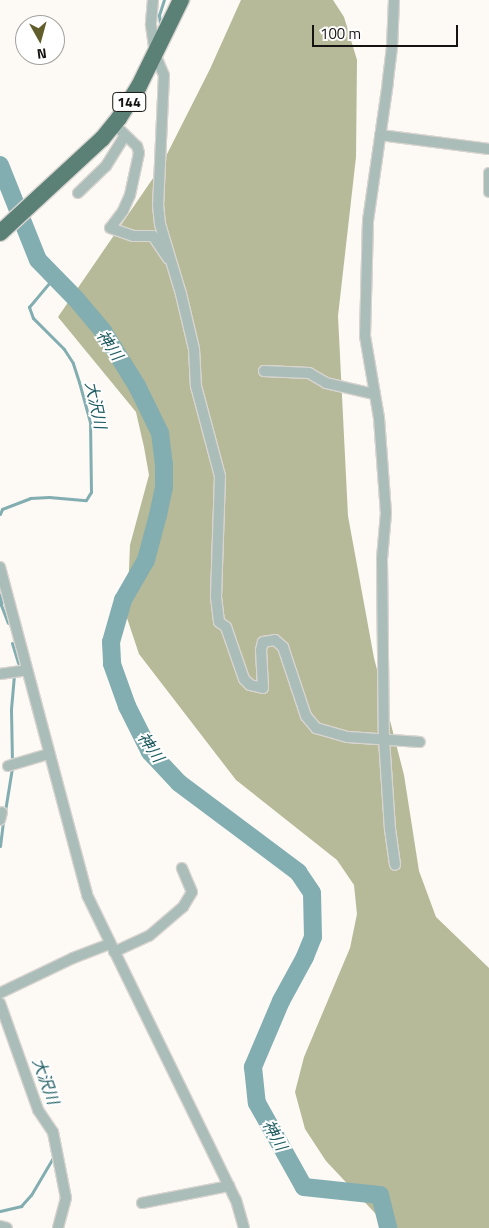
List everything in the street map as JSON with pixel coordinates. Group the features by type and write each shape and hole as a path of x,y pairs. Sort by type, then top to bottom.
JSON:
{"highway":[{"name":"144","path":"0,233 102,139 120,129 181,0"}],"street":[{"path":"153,0 151,25 155,54 164,75 158,205 160,224 173,264 194,350 196,386 220,476 216,597 218,622 226,627 244,679 250,685 263,688 261,650 263,642 275,640 283,647 306,716 316,728 348,737 420,742"},
{"path":"394,0 392,47 368,221 365,336 379,418 386,513 382,559 384,739 390,829 395,865"},
{"path":"78,193 106,166 120,129 136,146 139,153 130,195 123,211 110,228 133,236 153,236 173,264"},
{"path":"380,135 489,150"},
{"path":"489,173 489,192"},
{"path":"264,371 309,373 326,383 374,394"},
{"path":"0,567 48,754 87,895 229,1186 243,1219 244,1228"},
{"path":"0,674 27,670"},
{"path":"11,766 48,754"},
{"path":"0,993 73,958 149,936 182,907 192,892 182,868"},
{"path":"0,1003 38,1110 53,1132 66,1198 58,1228"},
{"path":"142,1203 229,1186"},
{"path":"0,1226 7,1228"}],"green space":[{"path":"241,0 333,0 344,17 357,60 356,157 338,316 348,516 374,658 404,775 419,871 436,917 489,968 489,1228 389,1228 326,1161 305,1129 295,1092 304,1057 350,948 357,914 354,885 337,860 236,780 139,654 127,618 130,545 149,475 136,412 58,317 160,168 210,69"}],"waterway":[{"path":"160,24 159,15 164,0"},
{"name":"神川","path":"0,165 38,260 76,299 103,331 137,386 160,433 164,464 164,487 158,515 146,560 123,600 111,642 112,664 127,706 150,752 179,783 298,872 312,893 313,937 305,957 281,1001 253,1067 257,1103 304,1187 380,1195 388,1228"},
{"name":"大沢川","path":"0,514 2,509 30,498 49,497 86,500 91,492 90,422 73,363 64,349 33,318 29,307 54,277"},
{"name":"大沢川","path":"1,594 1,605 8,623"},
{"name":"大沢川","path":"12,643 18,663"},
{"name":"大沢川","path":"12,762 11,709 14,675"},
{"name":"大沢川","path":"5,811 12,768"},
{"name":"大沢川","path":"0,846 3,822"},
{"name":"大沢川","path":"0,1211 21,1206 31,1195 54,1156"}]}
